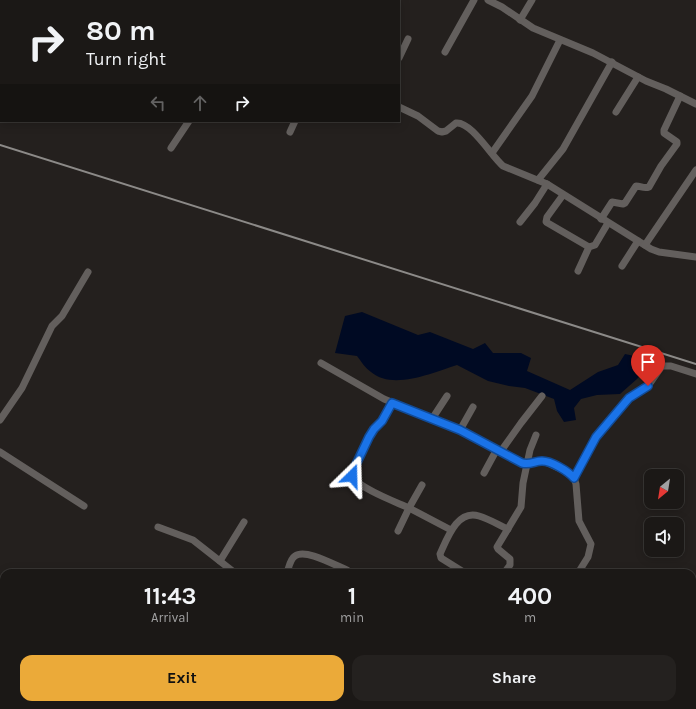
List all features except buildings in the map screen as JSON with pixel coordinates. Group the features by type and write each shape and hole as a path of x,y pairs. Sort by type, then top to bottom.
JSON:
{"street":[{"path":"445,52 474,0"},
{"path":"488,0 502,7 533,28 593,52 638,77 696,104"},
{"path":"520,20 532,0"},
{"path":"400,56 408,39"},
{"path":"492,153 529,101 560,40"},
{"path":"538,180 563,149 612,62"},
{"path":"616,112 638,77"},
{"path":"601,218 612,202 625,203 636,186 649,188 661,166 676,146 677,142 664,133 664,130 680,96"},
{"path":"400,107 418,116 438,131 446,131 456,122 462,123 486,146 497,161 503,166 512,171 547,184 608,223 659,252 696,257"},
{"path":"171,148 188,122"},
{"path":"290,132 295,122"},
{"path":"645,245 696,170"},
{"path":"520,222 535,203 547,184"},
{"path":"563,195 546,222 589,247"},
{"path":"578,271 589,247 595,245 608,223"},
{"path":"622,266 638,241"},
{"path":"0,420 22,388 52,326 62,316 88,272"},
{"path":"321,363 392,403 460,430 522,463 527,464 542,461 565,470 574,478 576,484 579,521 591,544 588,557 580,569"},
{"path":"574,478 596,437 629,398 648,386 662,366 671,366 696,374"},
{"path":"432,419 447,396"},
{"path":"484,473 499,450 542,396"},
{"path":"392,403 382,421 369,437 352,476 354,480 367,488 451,530"},
{"path":"460,430 473,406"},
{"path":"507,569 510,565 510,559 497,547 521,507 523,482 530,450 536,435"},
{"path":"0,452 84,506"},
{"path":"398,531 422,485"},
{"path":"459,569 441,558 440,554 451,530 458,522 472,515 479,516 508,529"},
{"path":"220,561 244,522"},
{"path":"158,527 193,540 230,569"},
{"path":"289,569 294,557 300,554 316,556 345,569"}],"water":[{"path":"362,312 418,335 430,332 473,349 485,343 493,353 521,353 531,358 527,371 570,390 598,372 618,365 625,354 648,359 651,364 620,394 597,395 581,399 574,408 576,420 564,422 557,411 554,399 525,388 488,381 457,365 414,378 390,380 371,372 357,356 335,353 345,316"}],"railway":[{"path":"0,145 696,364"}],"route":[{"path":"352,476 369,437 382,421 392,403 469,434 522,463 532,464 542,461 546,462 565,470 574,478 596,437 629,398 648,386"}]}
